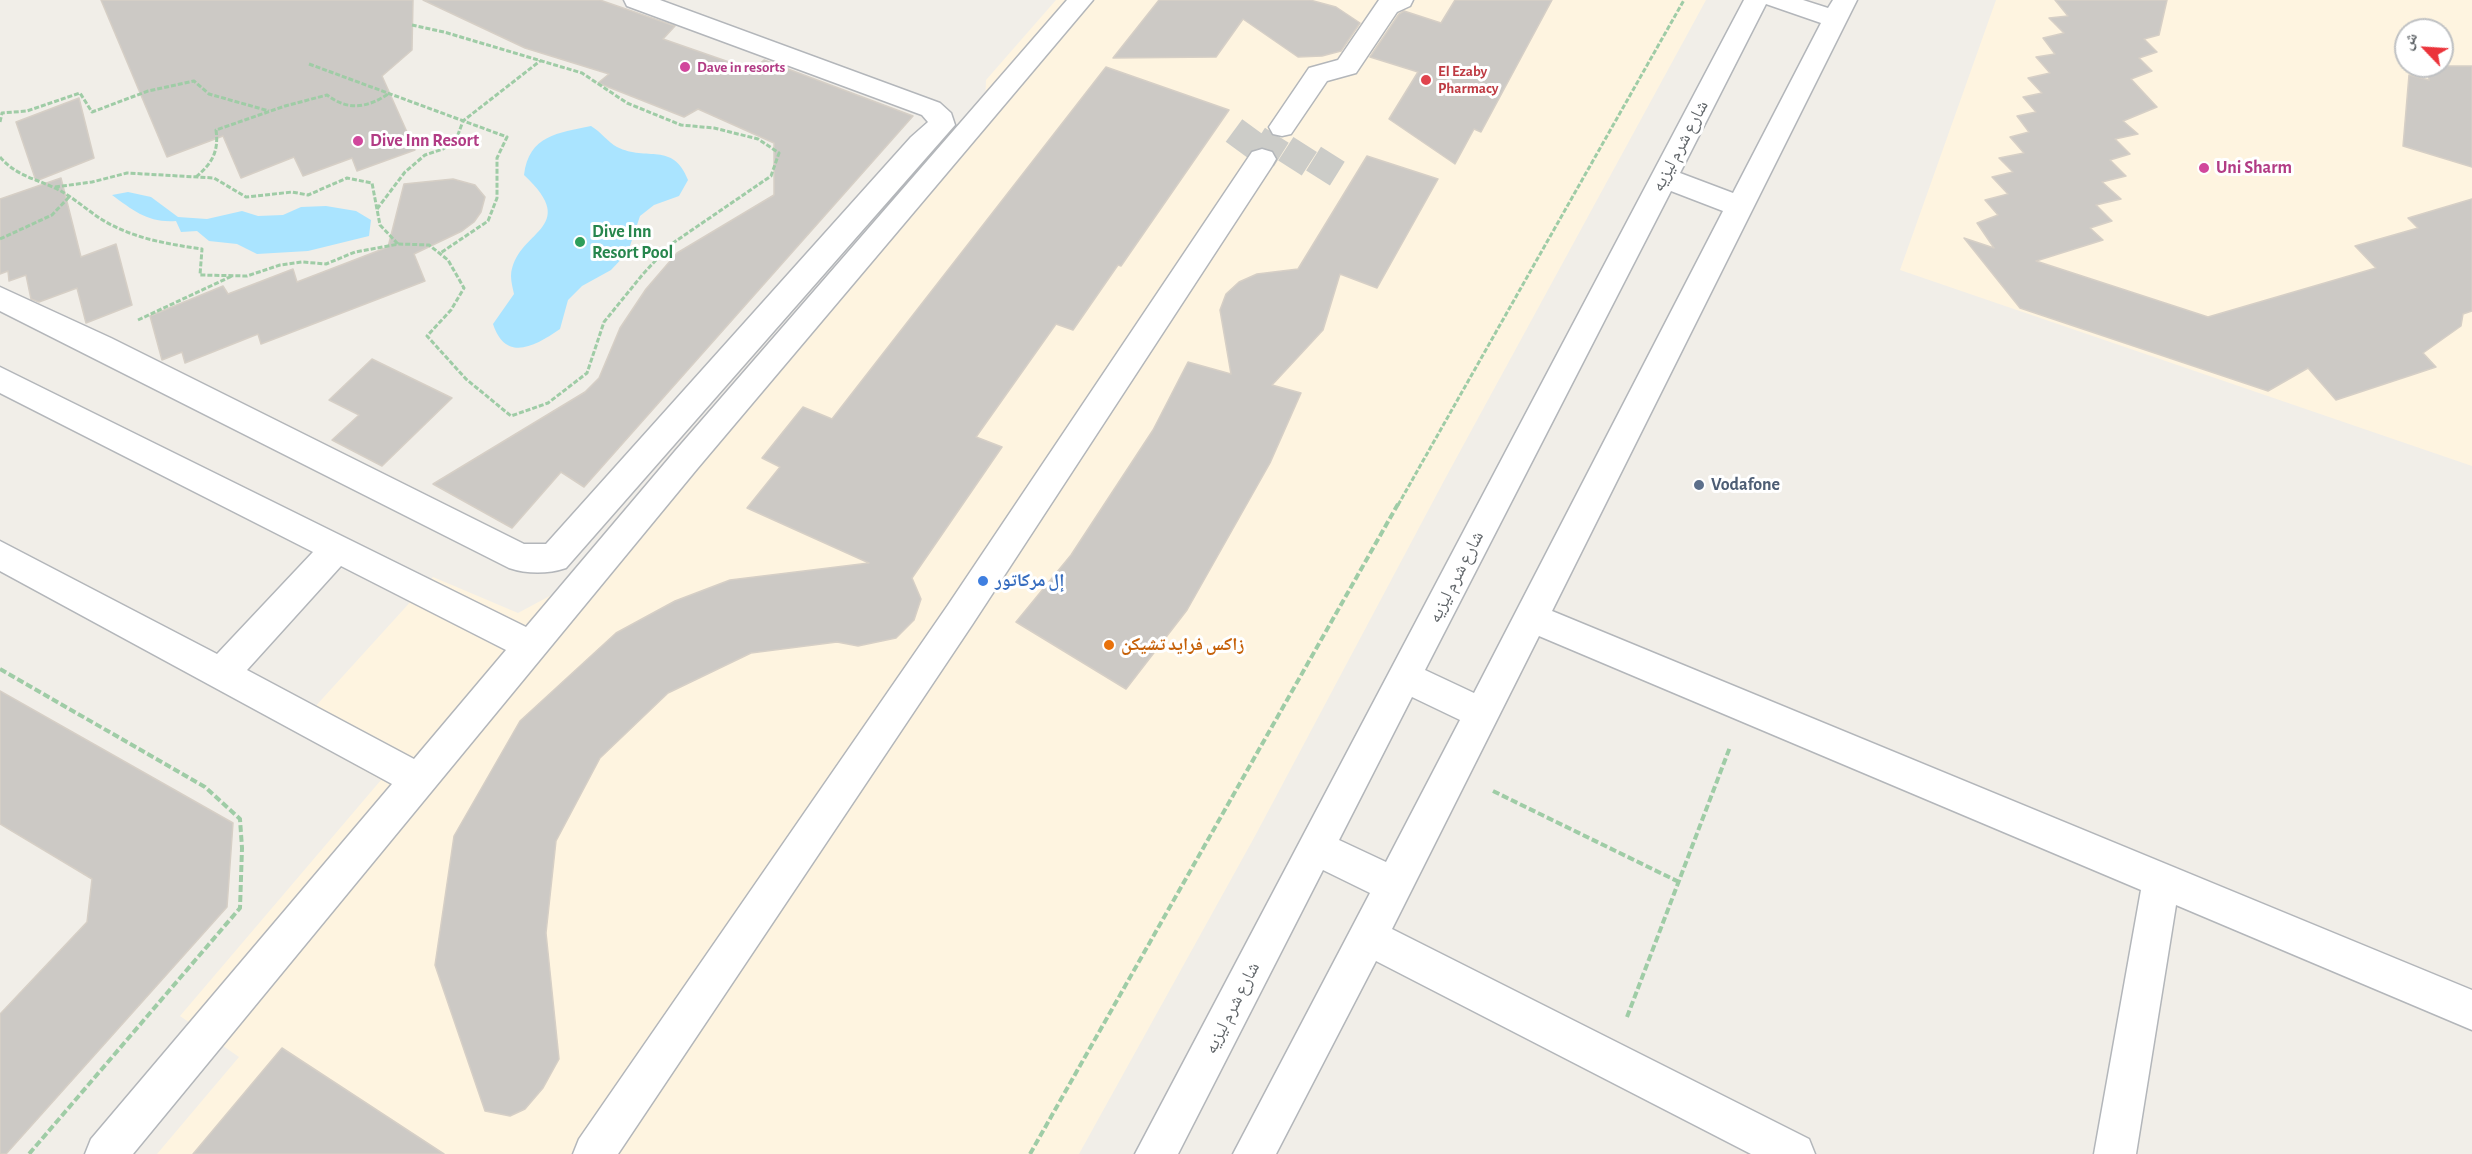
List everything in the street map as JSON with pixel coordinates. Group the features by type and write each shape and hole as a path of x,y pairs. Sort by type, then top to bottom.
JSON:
{"street":[{"path":"0,298 521,558 554,558 913,153 942,125 942,120 931,109 636,0"},
{"path":"106,1154 694,451 1081,0"},
{"path":"1282,127 1318,74 1347,67 1388,6 1401,0"},
{"name":"شارع شرم ليزيه","path":"1156,1154 1756,0"},
{"path":"1254,1154 1368,937 1840,10 1776,0"},
{"path":"594,1154 960,615 1262,159"},
{"path":"1663,177 1739,206"},
{"path":"0,379 531,646"},
{"path":"221,674 337,548"},
{"path":"0,555 419,780"},
{"path":"1530,617 2472,1010"},
{"path":"1404,677 1481,713"},
{"path":"1315,847 1394,885"},
{"path":"2115,1154 2161,880"},
{"path":"1368,937 1794,1154"}],"path":[{"path":"1030,1154 1684,0"},
{"path":"0,157 20,176 53,187 70,196 100,218 127,232 158,242 202,249 200,275 247,276 280,265 302,262 326,264 355,252 399,244 429,245 448,260 464,288 451,310 427,336 444,357 491,403 511,416 548,403 587,373 604,322 643,274 670,245 771,176 779,153 758,138 714,128 681,125 627,103 582,73 412,25"},
{"path":"377,209 405,172 425,155 443,149 456,140 463,121 541,61"},
{"path":"309,64 507,137 497,158 497,198 488,221 439,254"},
{"path":"0,122 2,113 27,111 80,93 92,112 148,91 194,81 209,94 269,111"},
{"path":"196,177 212,164 219,146 216,130 269,111 327,95 337,104 360,107 376,103 389,93"},
{"path":"53,187 92,182 127,173 214,178 246,197 292,192 308,195 347,178 372,183 381,225 399,244"},
{"path":"0,239 52,215 70,196"},
{"path":"100,346 132,323 233,276"},
{"path":"0,669 205,787 240,819 242,848 240,908 29,1154"},
{"path":"1611,1061 1745,707"},
{"path":"1452,770 1678,882"}],"shaded area":[{"name":"إل مركاتور","path":"1056,0 1706,0 1446,477 1255,836 1079,1154 157,1154 239,1057 180,1016 381,780 293,731 433,577 518,613 572,584 985,105 986,80"},
{"name":"Uni Sharm","path":"1996,0 2472,0 2472,466 1900,270"}],"water":[{"name":"Dive Inn Resort Pool","path":"591,126 617,147 639,153 667,156 675,160 688,180 679,196 654,205 640,216 628,252 611,270 582,286 568,300 560,329 531,345 522,348 513,347 505,344 493,324 514,294 511,276 515,261 547,219 547,208 541,193 524,175 527,162 532,151 547,138"},
{"path":"128,192 151,197 178,217 207,219 242,211 258,216 283,215 301,207 326,206 356,211 371,220 369,236 308,251 257,254 237,244 209,241 197,231 181,232 176,221 149,218 112,195"}],"building":[{"path":"101,0 413,0 412,50 382,76 415,150 357,171 352,158 303,176 294,157 241,178 223,136 167,157"},
{"path":"423,0 600,0 675,26 663,39 752,70 764,60 913,116 584,487 561,472 512,528 433,484 585,392 599,378 620,328 646,289 677,253 774,195 774,143 698,109 684,117 598,83 609,74 525,48"},
{"path":"1159,0 1310,0 1336,7 1360,23 1341,51 1322,56 1298,57 1243,19 1216,57 1113,58"},
{"path":"1455,0 1552,0 1481,132 1474,129 1455,164 1389,119 1418,72 1370,57 1399,14 1404,11 1441,23"},
{"path":"2055,0 2167,0 2159,35 2144,39 2157,52 2139,58 2152,71 2131,79 2157,107 2123,121 2138,134 2115,139 2130,154 2110,160 2126,176 2102,182 2121,199 2096,205 2112,221 2090,228 2103,240 2036,261 2208,317 2376,268 2355,246 2418,228 2408,218 2472,199 2472,311 2463,314 2461,326 2423,353 2436,367 2336,400 2308,368 2268,391 2020,308 1964,238 1994,248 1977,223 1998,215 1985,200 2008,194 1992,177 2013,172 1999,158 2024,153 2010,137 2029,132 2017,116 2036,112 2023,97 2042,93 2028,78 2050,73 2036,57 2055,54 2043,38 2064,33 2049,18 2068,16"},
{"path":"2454,66 2472,66 2472,167 2403,146 2409,78 2429,80 2429,78 2454,78"},
{"path":"1106,67 1229,110 1121,266 1118,265 1073,330 1056,324 976,437 1002,447 912,578 921,599 914,620 896,638 858,646 837,642 751,653 668,693 600,758 556,841 546,933 559,1059 543,1088 525,1109 510,1116 485,1111 435,965 454,836 520,721 616,633 675,601 730,580 869,563 747,508 780,467 762,458 803,407 832,419"},
{"path":"79,98 94,158 36,181 16,122"},
{"path":"1367,156 1438,179 1377,288 1340,274 1323,330 1272,385 1301,393 1270,463 1187,610 1126,689 1016,622 1071,555 1153,430 1188,362 1231,374 1220,310 1226,294 1239,282 1257,274 1298,269"},
{"path":"61,178 81,257 116,244 132,305 86,323 77,288 39,302 31,299 26,275 9,281 8,271 0,274 0,199"},
{"path":"453,179 475,185 485,197 481,212 474,222 462,231 414,254 425,281 261,344 258,334 185,363 182,352 162,360 150,316 223,286 228,294 293,269 297,282 388,247 404,184"},
{"path":"372,359 452,398 382,466 332,440 359,415 329,400"},
{"path":"0,691 233,823 227,907 6,1154 0,1154 0,1014 87,922 92,879 0,824"},
{"path":"282,1048 444,1154 193,1154"}],"tunnel":[{"path":"1237,150 1259,120"},
{"path":"1262,159 1282,127"},
{"path":"1290,168 1310,137"},
{"path":"1318,178 1338,146"}],"place":[{"name":"Dave in resorts","path":"685,67"},
{"name":"El Ezaby Pharmacy","path":"1426,80"},
{"name":"Dive Inn Resort","path":"358,141"},
{"name":"Uni Sharm","path":"2204,168"},
{"name":"Dive Inn Resort Pool","path":"580,242"},
{"name":"Vodafone","path":"1699,485"},
{"name":"إل مركاتور","path":"983,581"},
{"name":"زاكس فرايد تشيكن","path":"1109,645"}]}
